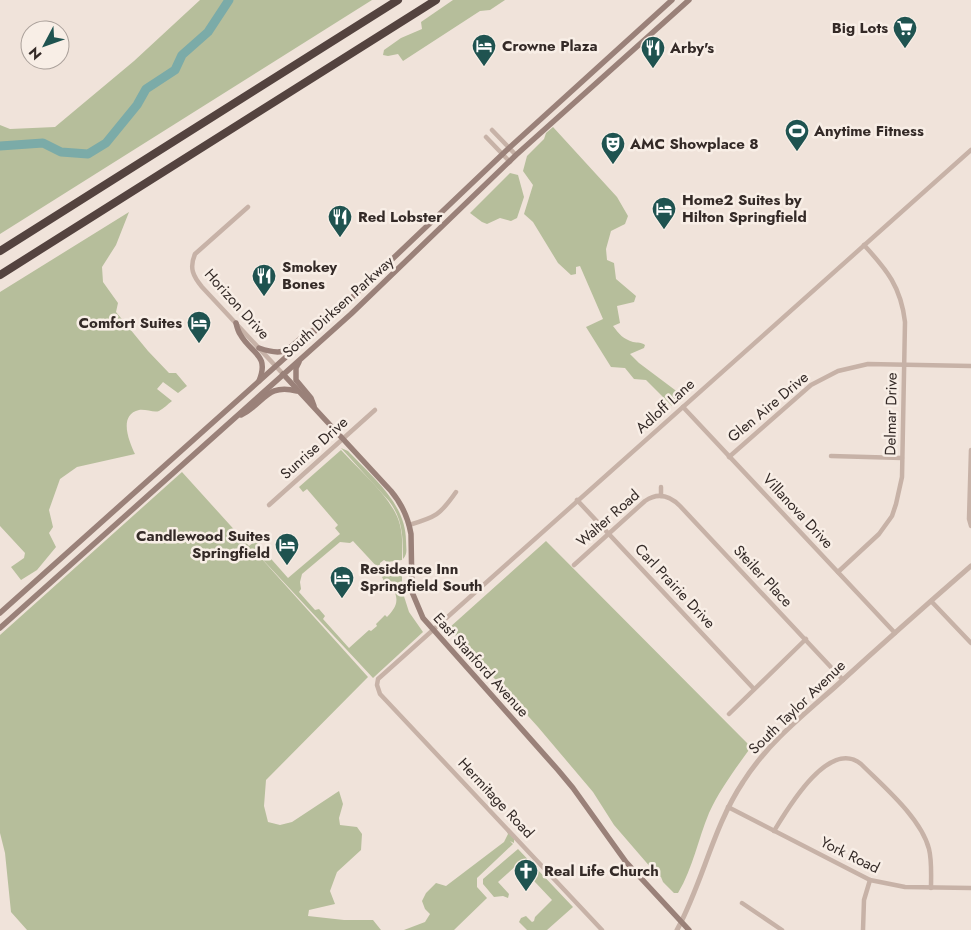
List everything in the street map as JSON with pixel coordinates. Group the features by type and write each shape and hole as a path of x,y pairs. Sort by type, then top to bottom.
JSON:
{"highway":[{"path":"0,251 398,0"},
{"path":"0,275 436,0"}],"main road":[{"name":"South Dirksen Parkway","path":"0,614 322,325 394,259 502,154 672,0"},
{"name":"South Dirksen Parkway","path":"0,628 386,282 516,156 688,0"},
{"path":"236,323 240,336 262,360 258,382"},
{"path":"259,348 277,353 284,352 308,332 322,325"},
{"path":"300,359 296,368 296,380 311,398 316,410"},
{"name":"East Stanford Avenue","path":"283,374 396,497 403,508 410,525 412,592 420,613 574,788 626,862 690,930"},
{"path":"232,420 248,412 276,389 286,388 298,391"}],"street":[{"path":"492,130 516,156"},
{"path":"486,137 510,162"},
{"name":"Adloff Lane","path":"376,682 577,500 970,153"},
{"name":"Horizon Drive","path":"248,207 195,254 192,264 194,276 197,282 283,374"},
{"name":"Delmar Drive","path":"838,572 879,534 892,516 900,490 905,322 901,298 891,277 864,245"},
{"name":"Glen Aire Drive","path":"729,457 811,385 838,370 868,364 971,366"},
{"name":"Villanova Drive","path":"683,406 895,633"},
{"name":"Sunrise Drive","path":"269,505 375,410"},
{"path":"185,448 192,456"},
{"path":"971,450 969,519 971,526"},
{"path":"831,456 902,458"},
{"path":"661,487 662,496"},
{"path":"410,525 436,516 456,492"},
{"name":"Walter Road","path":"574,565 645,501 652,497 662,496"},
{"name":"Steiler Place","path":"662,496 676,502 843,680"},
{"name":"Carl Prairie Drive","path":"577,500 754,688"},
{"path":"60,560 67,568"},
{"name":"South Taylor Avenue","path":"677,930 695,893 717,831 728,808 742,782 766,752 785,732 971,566"},
{"path":"931,601 971,643"},
{"path":"0,614 6,622"},
{"path":"729,714 806,640"},
{"name":"Hermitage Road","path":"376,682 380,694 602,930"},
{"path":"774,831 799,794 828,764 841,757 851,758 858,761 914,819 924,836 929,850 931,888"},
{"name":"York Road","path":"728,808 870,880 894,886 971,888"},
{"path":"863,930 864,900 870,880"},
{"path":"742,903 782,930"}],"green space":[{"path":"200,0 372,0 0,234 0,125 10,129 55,127 134,61"},
{"path":"453,0 505,0 490,10 480,11 403,61 398,54 383,55 384,50 401,38 422,29 421,22"},
{"path":"553,127 617,197 628,216 625,224 611,231 606,249 607,260 614,263 616,279 636,296 634,302 617,306 620,323 613,326 626,339 645,345 644,348 630,354 683,396 672,406 646,380 634,379 625,368 611,367 586,327 603,319 580,266 576,267 576,274 571,275 558,263 533,222 524,214 533,185 523,171 527,156"},
{"path":"510,173 518,175 524,197 517,218 511,221 500,218 487,224 470,213"},
{"path":"129,212 116,245 102,267 103,282 118,303 116,312 169,373 176,373 187,386 178,393 163,382 157,389 172,401 159,411 139,410 129,417 127,423 128,436 135,454 77,467 60,479 49,510 53,527 49,533 56,547 37,570 21,580 11,567 24,558 25,553 0,526 0,292"},
{"path":"341,448 348,451 394,503 404,527 406,555 403,559 400,522 394,508"},
{"path":"341,450 391,505 402,534 402,560 387,562 384,560 380,563 379,569 353,541 350,543 340,542 302,574 299,592 315,610 319,609 325,616 323,619 349,648 369,630 371,631 377,626 376,624 385,615 387,617 390,614 395,606 395,593 398,590 402,590 409,612 423,632 373,678 251,547 368,677 266,780 264,806 268,822 280,825 292,822 339,791 343,804 339,818 340,825 357,827 362,834 361,850 337,872 330,891 335,904 309,910 308,916 344,920 373,920 381,930 27,930 11,912 5,853 0,833 0,635 182,472 249,546 258,539 257,543 288,578 340,534 335,528 338,525 307,489 303,492 299,487"},
{"path":"546,541 751,747 713,804 692,864 678,893 674,893 663,882 661,877 658,876 614,825 593,792 538,727 449,628"},
{"path":"389,569 402,569 402,589 397,589 389,580 384,581 382,577"},
{"path":"505,828 514,839 514,843 510,841 513,844 477,878 477,887 487,898 454,930 404,930 425,922 430,914 425,909 422,901 426,893 436,883 446,886 504,842 508,834"},
{"path":"518,849 573,907 547,930 527,930 519,922 521,918 526,916 532,922 534,921 535,917 552,900 518,864 498,882 509,894 508,898 503,896 494,897 483,884 483,879"}],"waterway":[{"path":"0,146 43,143 61,152 88,154 106,143 137,105 146,89 175,70 182,55 208,32 229,0"}],"place":[{"name":"Big Lots","path":"905,49"},
{"name":"Crowne Plaza","path":"484,67"},
{"name":"Arby's","path":"653,69"},
{"name":"Anytime Fitness","path":"797,152"},
{"name":"AMC Showplace 8","path":"613,165"},
{"name":"Home2 Suites by Hilton Springfield","path":"664,230"},
{"name":"Red Lobster","path":"340,238"},
{"name":"Smokey Bones","path":"264,297"},
{"name":"Comfort Suites","path":"199,344"},
{"name":"Candlewood Suites Springfield","path":"287,566"},
{"name":"Residence Inn Springfield South","path":"342,599"},
{"name":"Real Life Church","path":"526,892"}]}
